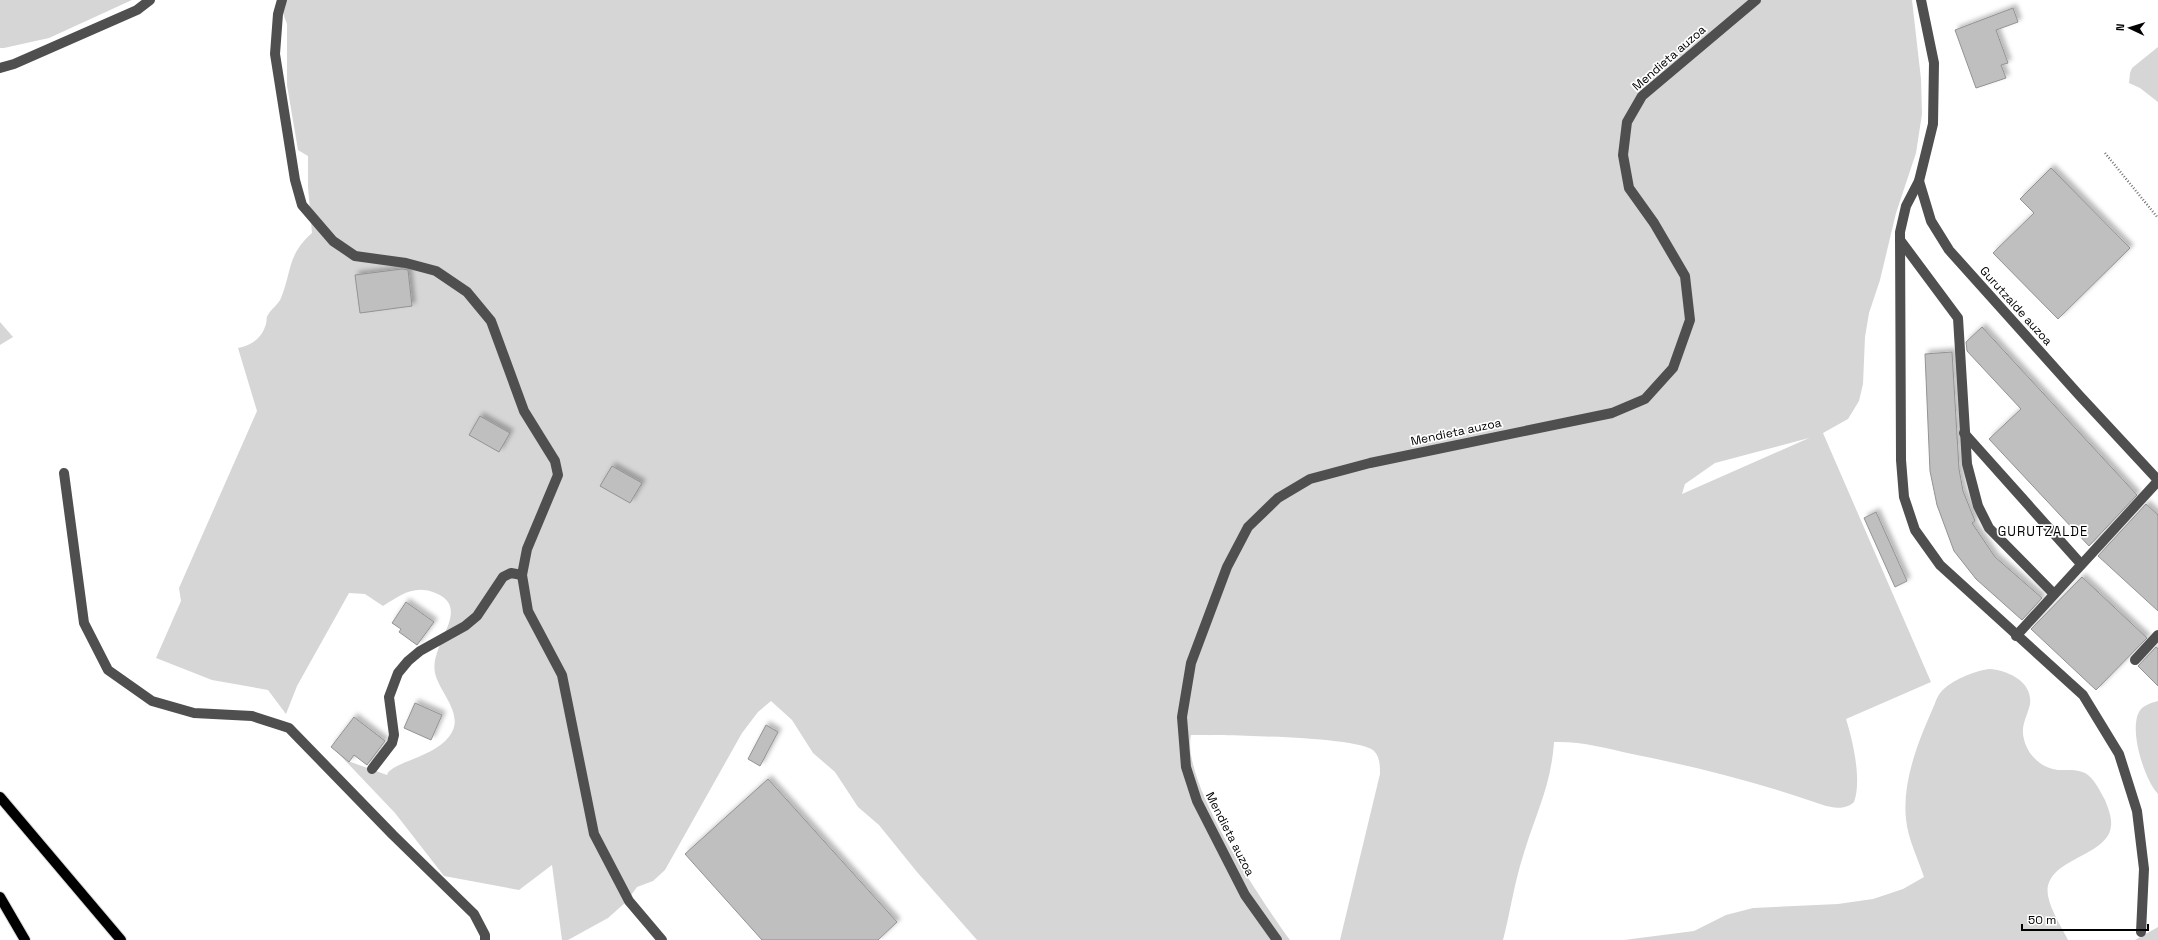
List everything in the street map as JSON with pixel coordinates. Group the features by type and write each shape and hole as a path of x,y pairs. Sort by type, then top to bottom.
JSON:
{"main road":[{"path":"0,797 121,940"},
{"path":"0,897 25,940"}],"street":[{"path":"0,68 14,64 138,10 150,0"},
{"path":"282,0 278,14 276,54 295,180 302,205 333,241 355,256 406,263 436,271 467,292 491,321 524,411 555,461 558,475 527,549 522,575 528,611 562,676 594,834 629,901 662,940"},
{"name":"Mendieta auzoa","path":"1277,940 1242,888 1197,801 1186,768 1182,717 1191,663 1227,567 1248,527 1278,498 1310,479 1370,463 1612,413 1645,399 1673,368 1690,320 1685,276 1654,223 1629,188 1623,155 1626,122 1642,96 1756,0"},
{"path":"1921,0 1934,63 1935,87 1933,124 1919,181 1906,206 1900,240 1901,460 1904,497 1915,530 1940,565 2016,636 2083,695 2118,754 2137,811 2144,869 2141,932"},
{"name":"Gurutzalde auzoa","path":"1919,181 1931,221 1949,250 2079,395 2158,480 2016,636"},
{"path":"1900,240 1958,318 1967,464 1971,486 1978,506 1989,528 2054,594"},
{"path":"1964,433 2081,564"},
{"path":"64,473 84,623 108,670 152,701 194,713 252,716 289,728 393,836 474,914 485,935 485,940"},
{"path":"372,769 392,743 394,735 389,697 398,674 408,661 420,652 465,626 477,616 503,577 511,573 522,575"},
{"path":"2135,660 2158,635"}],"path":[{"path":"2105,153 2158,218"}],"shaded area":[{"path":"0,0 132,0 49,38 0,48"},
{"path":"278,0 1912,0 1921,79 1922,114 1916,153 1896,213 1880,280 1869,313 1865,337 1863,384 1859,401 1848,419 1823,433 1931,682 1846,719 1856,761 1856,793 1854,802 1849,806 1837,808 1825,806 1742,780 1676,763 1593,745 1554,742 1550,773 1520,867 1503,940 1340,940 1380,774 1379,762 1376,753 1363,746 1317,739 1191,735 1191,756 1198,781 1210,810 1243,870 1290,940 977,940 917,872 879,825 858,807 835,772 813,753 792,720 771,701 758,712 742,733 665,870 653,881 637,887 626,902 608,918 568,940 562,940 552,865 519,890 444,876 395,813 336,751 348,761 387,775 390,770 427,753 438,747 447,739 453,730 455,723 454,716 452,708 437,680 435,673 435,662 438,650 451,616 450,607 445,599 433,592 419,590 406,593 383,606 365,594 349,593 297,686 286,714 268,690 212,680 156,658 181,601 179,588 257,411 238,348 252,343 262,333 266,324 267,316 281,298 294,256 304,241 312,233 308,187 308,156 298,150 287,85 287,24","holes":["1809,438 1682,494 1685,484 1715,463"]},
{"path":"2158,47 2158,102 2140,88 2129,83 2132,68"},
{"path":"0,322 13,337 0,345"},
{"path":"1989,669 2011,675 2018,679 2028,689 2030,704 2024,722 2023,734 2024,741 2034,758 2051,769 2079,771 2088,775 2099,789 2110,813 2111,826 2107,837 2099,845 2065,866 2055,874 2049,883 2049,902 2068,940 1624,940 1694,931 1726,915 1753,908 1838,904 1873,899 1903,889 1924,877 1911,842 1906,819 1906,791 1912,762 1936,700 1940,694 1945,688 1957,680 1970,674"},
{"path":"2158,701 2158,794 2143,766 2137,742 2136,720 2139,712 2143,708"},
{"path":"2158,927 2158,940 2135,940"}],"building":[{"path":"2013,8 2018,22 1996,30 2008,63 2001,65 2006,78 1976,88 1955,30"},
{"path":"2051,168 2130,248 2058,319 1993,253 2034,213 2020,199"},
{"path":"402,269 408,270 412,306 360,313 355,275"},
{"path":"1982,327 2137,495 2089,546 1989,439 2021,409 1967,351 1966,342"},
{"path":"1952,352 1959,469 1963,491 1975,521 1972,523 1995,557 2042,598 2022,620 1976,579 1954,551 1937,505 1930,471 1925,354"},
{"path":"480,416 510,433 499,452 469,435"},
{"path":"612,466 642,483 630,503 600,486"},
{"path":"2146,504 2158,515 2158,611 2098,556"},
{"path":"1876,512 1907,581 1895,587 1864,518"},
{"path":"2082,577 2147,638 2096,690 2031,629"},
{"path":"406,602 434,622 417,645 399,632 401,629 392,623"},
{"path":"2156,647 2158,649 2158,686 2138,666"},
{"path":"415,703 442,715 431,740 404,728"},
{"path":"354,717 385,741 367,765 354,755 349,762 331,747"},
{"path":"766,725 778,732 760,766 748,759"},
{"path":"768,779 897,922 878,940 762,940 685,854"}],"district":[{"name":"GURUTZALDE","path":"2043,531"}]}
